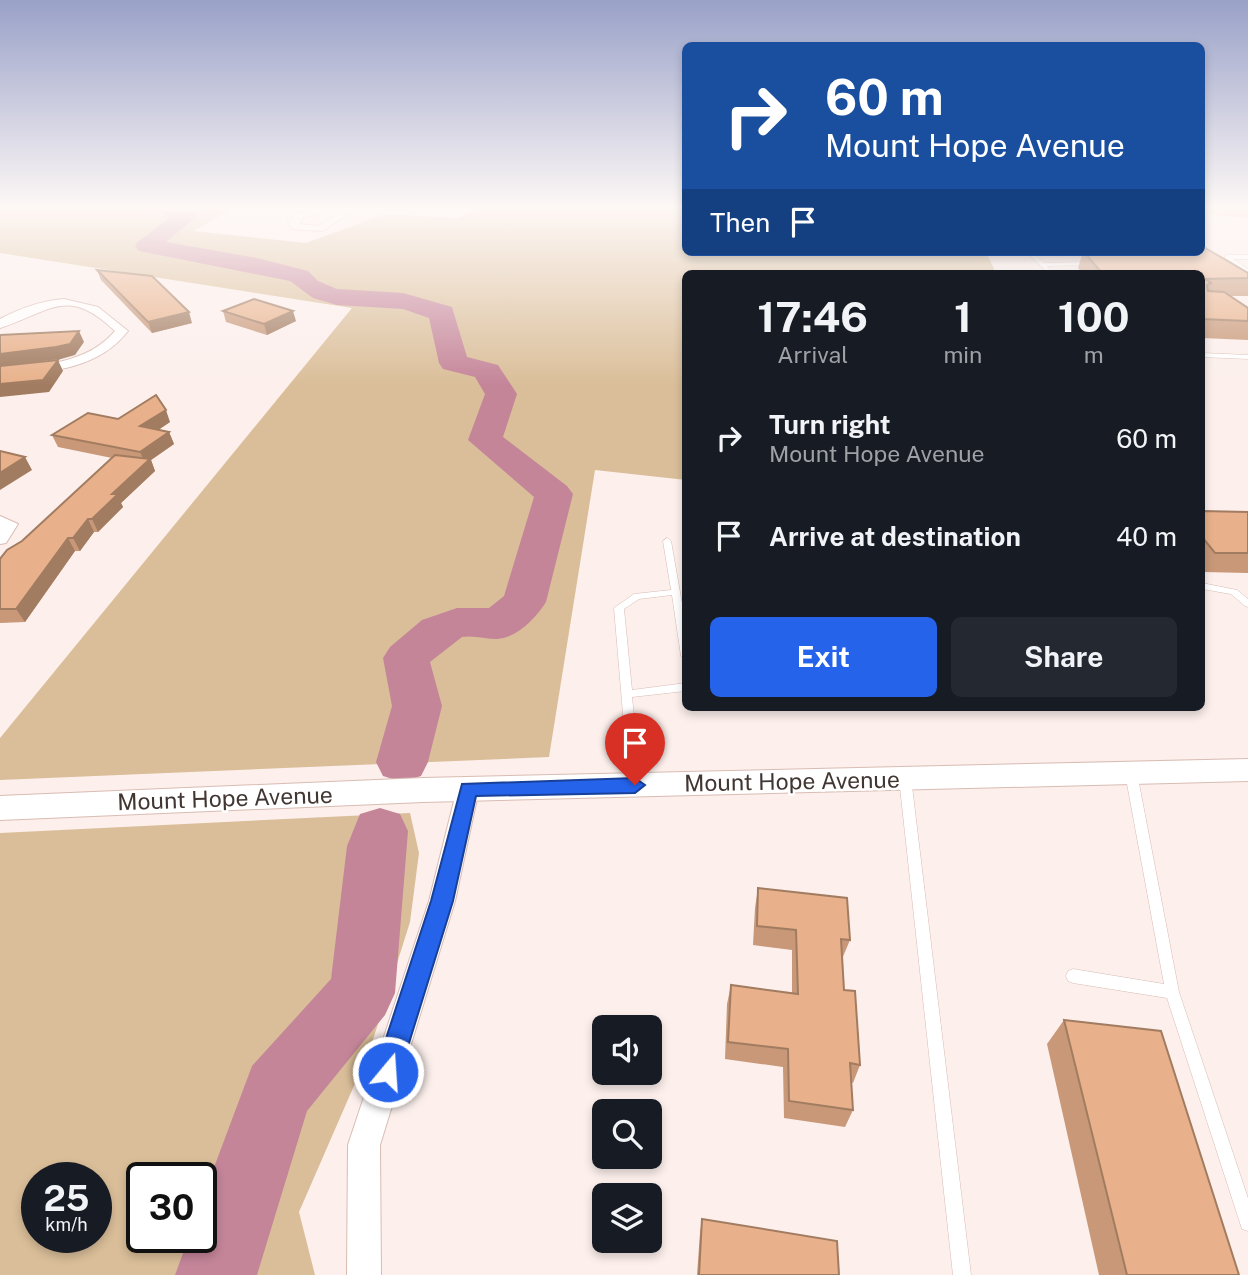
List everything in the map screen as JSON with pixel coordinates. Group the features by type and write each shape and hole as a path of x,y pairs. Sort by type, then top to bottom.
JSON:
{"street":[{"path":"0,324 23,310 64,301 96,307 122,331 113,345 86,360 0,372"},
{"path":"0,539 5,522"},
{"name":"Mount Hope Avenue","path":"0,808 468,789 1248,770"},
{"path":"364,1275 364,1145 442,901 468,789"}],"lane":[{"path":"1205,355 1248,357"},
{"path":"667,541 682,630"},
{"path":"1205,587 1234,592 1248,604"},
{"path":"635,785 619,608 637,596 676,592"},
{"path":"628,694 682,687"},
{"path":"1131,773 1172,992 1248,1223"},
{"path":"905,778 961,1275"},
{"path":"1073,976 1172,992"}],"shaded area":[{"path":"86,266 993,266 995,270 682,270 682,480 595,470 549,757 0,780 0,738 352,308"},
{"path":"410,813 419,853 410,922 370,1049 299,1212 315,1275 0,1275 0,833"}],"building":[{"path":"1096,266 1237,266 1248,273 1248,278 1205,279 1205,270 1099,270"},
{"path":"97,270 152,276 189,312 148,322"},
{"path":"1205,279 1211,283 1207,285 1208,291 1224,292 1248,308 1248,321 1205,319"},
{"path":"254,299 293,311 264,324 223,311"},
{"path":"79,331 70,344 0,354 0,335"},
{"path":"58,360 43,380 0,384 0,366"},
{"path":"156,395 166,410 140,426 169,432 140,452 52,435 88,413 118,419"},
{"path":"0,451 25,457 0,473"},
{"path":"115,455 150,459 112,494 118,494 92,519 88,519 73,538 68,538 16,609 0,609 0,559"},
{"path":"1205,511 1248,512 1248,553 1215,553 1205,541"},
{"path":"758,888 847,898 850,940 841,939 844,990 855,991 860,1065 850,1063 853,1110 789,1101 788,1049 728,1042 731,985 798,994 796,930 757,926"},
{"path":"1064,1020 1161,1031 1239,1275 1127,1275"},
{"path":"702,1219 837,1241 839,1275 699,1275"}],"waterway":[{"path":"263,266 299,276 309,286 337,297 403,301 420,304 442,313 454,363 487,371 501,394 485,440 554,494 524,602 498,624 469,621 447,626 428,638 406,658 417,706 402,762"},
{"path":"216,1275 277,1091 362,993 376,846 380,831"}],"route":[{"path":"388,1072 442,901 468,789 635,785"}]}
